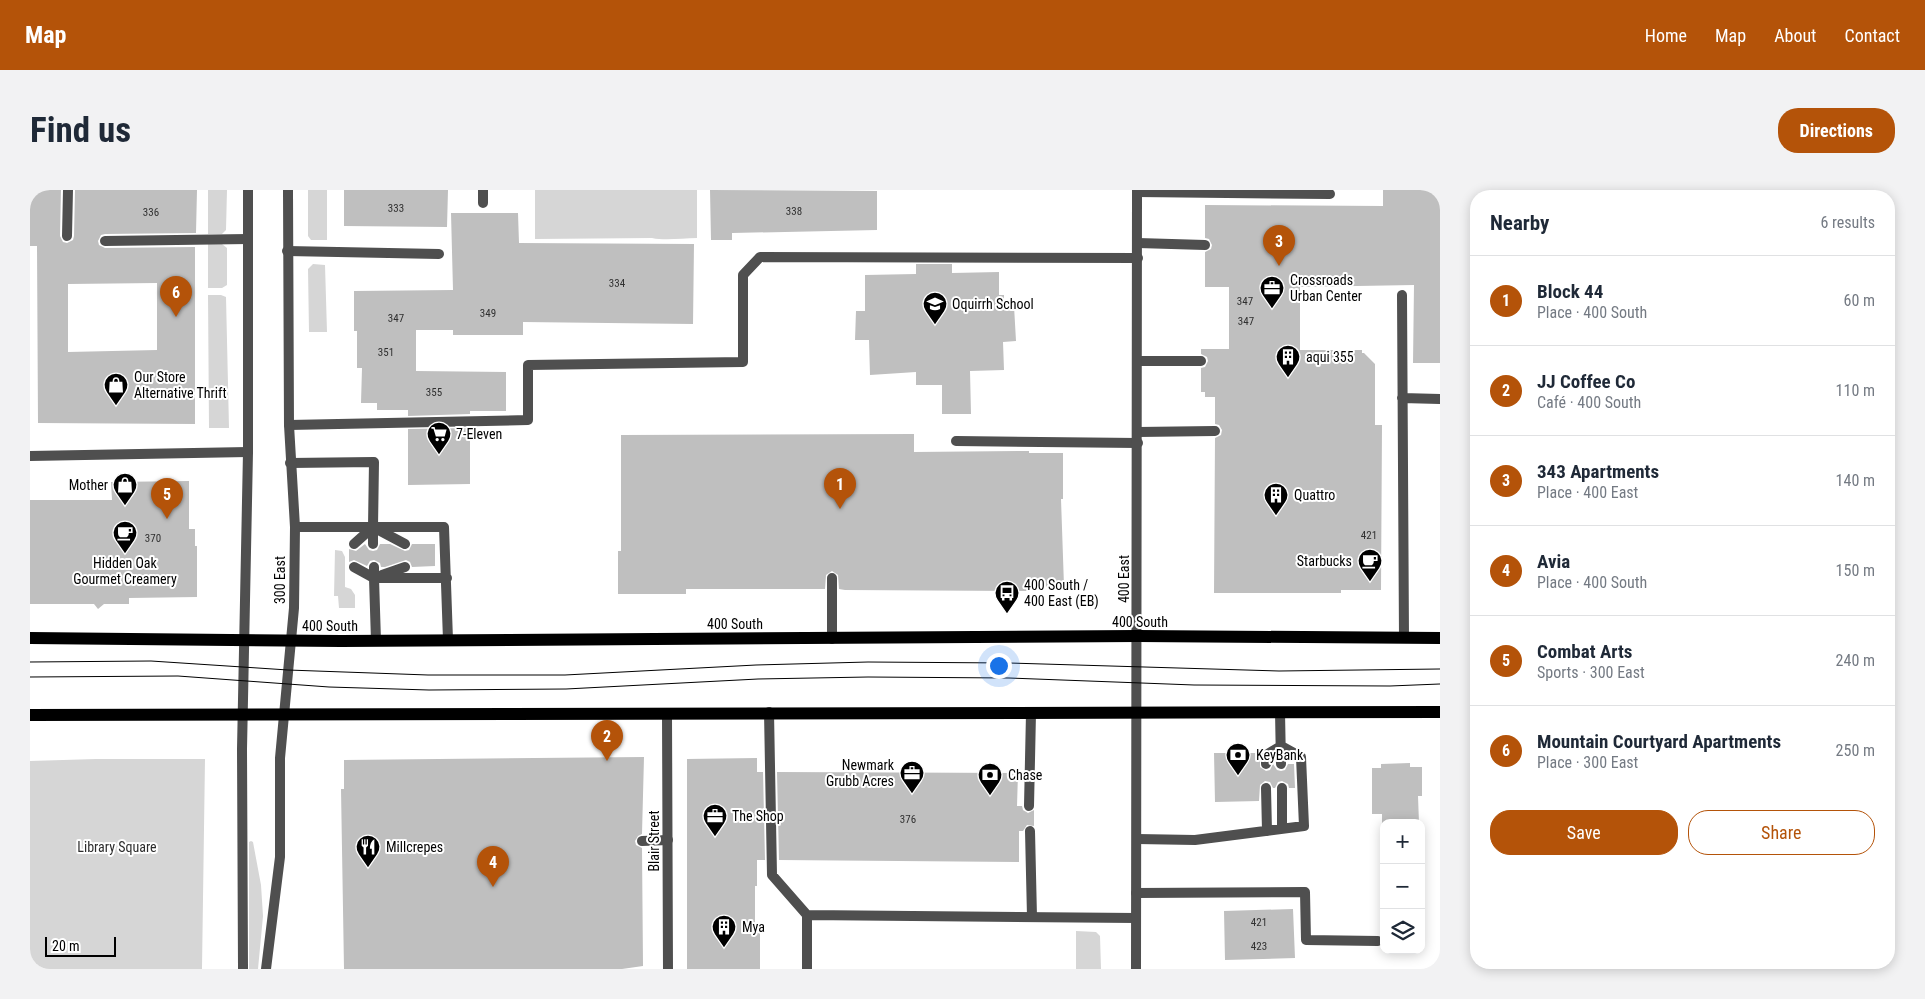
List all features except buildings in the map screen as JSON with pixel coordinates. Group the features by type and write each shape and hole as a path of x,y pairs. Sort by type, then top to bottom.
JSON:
{"main road":[{"name":"400 South","path":"30,638 376,641 1138,636 1440,638"},
{"path":"30,715 284,716 769,712 1440,712"}],"street":[{"path":"67,236 68,190"},
{"path":"243,969 243,716 248,452 248,190"},
{"name":"300 East","path":"266,969 280,857 280,758 294,608 294,527 289,425 288,190"},
{"path":"483,190 483,203"},
{"path":"1137,191 1330,194"},
{"name":"400 East","path":"1136,969 1138,636 1137,191"},
{"path":"105,241 248,239"},
{"path":"1138,243 1205,245"},
{"path":"287,251 439,254"},
{"path":"289,425 528,420 528,365 743,362 743,276 760,257 1138,258"},
{"path":"1402,295 1404,638"},
{"path":"1138,361 1201,361"},
{"path":"1402,398 1440,398"},
{"path":"956,441 1138,437 1215,432"},
{"path":"30,456 248,452"},
{"path":"290,463 374,462 373,544"},
{"path":"294,527 444,527 448,640"},
{"path":"354,544 373,527"},
{"path":"373,527 405,544"},
{"path":"354,567 374,578 447,578"},
{"path":"374,567 376,641"},
{"path":"374,578 405,567"},
{"path":"832,578 832,639"},
{"path":"769,712 772,875 807,915 807,969"},
{"path":"1280,712 1281,764"},
{"path":"1029,806 1031,713"},
{"name":"Blair Street","path":"667,714 668,969"},
{"path":"1266,764 1266,755 1281,746"},
{"path":"1137,839 1195,840 1304,826 1301,757 1281,746"},
{"path":"1266,788 1267,831"},
{"path":"1282,788 1282,828"},
{"path":"1030,831 1032,917"},
{"path":"642,841 668,840"},
{"path":"1136,894 1305,892 1306,940 1378,941"},
{"path":"807,915 1136,918"}],"green space":[{"path":"208,190 227,190 226,230 222,234 208,234"},
{"path":"308,190 327,190 327,240 311,240 308,236"},
{"path":"535,190 697,190 697,238 535,239"},
{"path":"208,244 222,244 227,248 227,285 222,288 208,288"},
{"path":"313,264 325,265 327,332 309,332 308,269"},
{"path":"208,295 226,297 229,428 209,428"},
{"path":"335,550 342,551 345,557 345,587 351,589 355,595 355,608 339,608 338,596 334,596"},
{"name":"Library Square","path":"205,759 202,969 30,969 30,761"},
{"path":"249,842 253,842 261,885 263,916 258,969 249,969"},
{"path":"1076,931 1096,932 1100,936 1101,969 1076,969"}],"tram line":[{"path":"30,662 151,661 288,670 428,675 565,675 756,665 868,662 1009,663 1279,671 1440,669"},
{"path":"30,677 178,676 329,687 429,690 566,689 758,679 868,677 1009,678 1194,685 1390,686 1440,684"}],"place":[{"name":"343 Apartments","path":"1279,266"},
{"name":"Crossroads Urban Center","path":"1272,309"},
{"name":"Mountain Courtyard Apartments","path":"176,317"},
{"name":"Oquirrh School","path":"935,325"},
{"name":"aqui 355","path":"1288,378"},
{"name":"Our Store Alternative Thrift","path":"116,406"},
{"name":"7-Eleven","path":"439,455"},
{"name":"Mother","path":"125,506"},
{"name":"Block 44","path":"840,509"},
{"name":"Quattro","path":"1276,516"},
{"name":"Combat Arts","path":"167,519"},
{"name":"Hidden Oak Gourmet Creamery","path":"125,554"},
{"name":"Starbucks","path":"1370,582"},
{"name":"400 South / 400 East (EB)","path":"1007,614"},
{"name":"JJ Coffee Co","path":"607,761"},
{"name":"KeyBank","path":"1238,776"},
{"name":"Newmark Grubb Acres","path":"912,794"},
{"name":"Chase","path":"990,796"},
{"name":"The Shop","path":"715,837"},
{"name":"Millcrepes","path":"368,868"},
{"name":"Avia","path":"493,887"},
{"name":"Mya","path":"724,948"}]}
